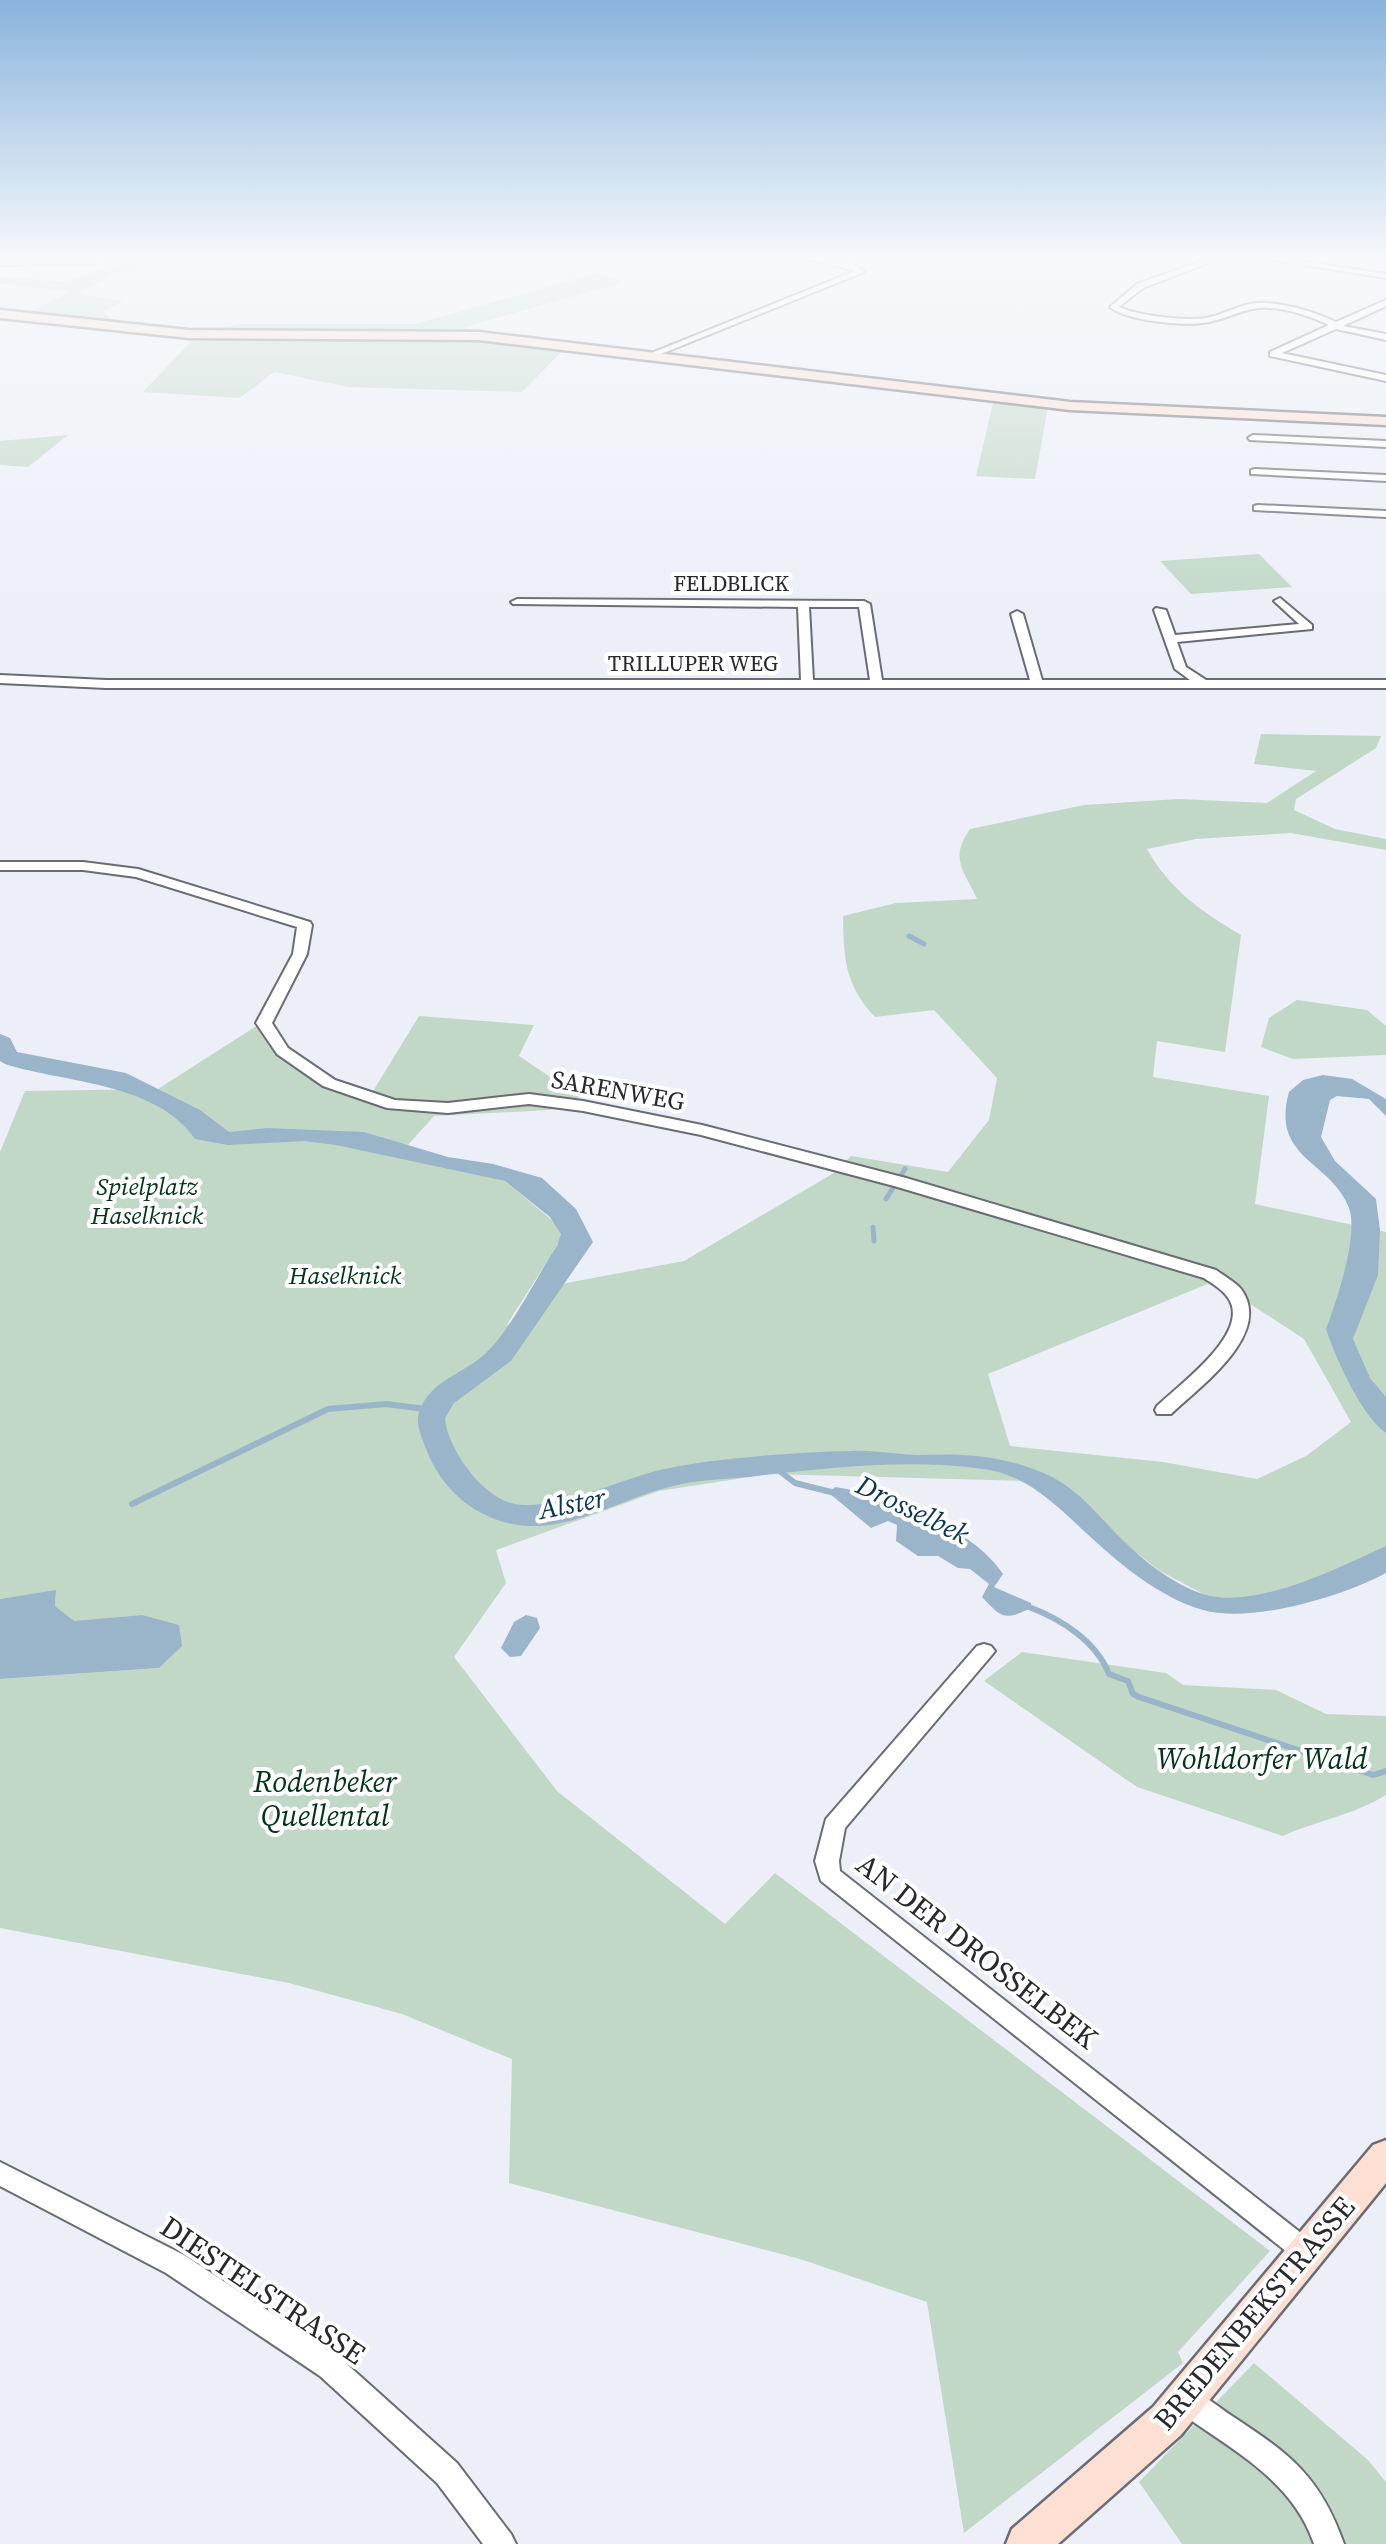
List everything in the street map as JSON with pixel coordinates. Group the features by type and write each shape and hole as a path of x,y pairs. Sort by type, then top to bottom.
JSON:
{"main road":[{"path":"814,376 1070,406 1386,421"},
{"name":"BREDENBEKSTRASSE","path":"1027,2544 1166,2421 1386,2156"}],"street":[{"path":"1254,438 1386,444"},
{"path":"1255,472 1386,478"},
{"path":"1258,508 1386,514"},
{"path":"1280,601 1320,638"},
{"name":"FELDBLICK","path":"517,602 864,604 876,683"},
{"path":"803,603 806,683"},
{"path":"1160,610 1182,669 1202,683"},
{"path":"1017,614 1037,683"},
{"path":"1170,639 1308,627"},
{"name":"TRILLUPER WEG","path":"0,679 106,684 1386,684"},
{"name":"SARENWEG","path":"0,866 83,866 138,873 305,926 300,954 264,1023 282,1052 329,1082 393,1105 448,1108 529,1099 702,1130 896,1181 1167,1260 1231,1286 1245,1313 1236,1334 1164,1410"},
{"name":"AN DER DROSSELBEK","path":"984,1651 834,1826 827,1861 829,1875 1306,2252"},
{"name":"DIESTELSTRASSE","path":"0,2173 176,2264 330,2367 447,2473 501,2544"},
{"path":"1184,2400 1301,2484 1318,2509 1329,2544"}],"green space":[{"path":"158,376 269,376 240,398 143,392"},
{"path":"292,376 538,376 522,392 348,387"},
{"path":"993,403 1048,407 1035,479 976,476"},
{"path":"68,435 28,467 0,465 0,441"},
{"path":"1259,554 1292,587 1191,594 1160,561"},
{"name":"Rodenbeker Quellental","path":"1261,734 1381,736 1376,748 1296,799 1294,810 1335,829 1386,839 1386,850 1291,833 1196,839 1147,849 1165,876 1188,898 1241,935 1225,1052 1157,1041 1153,1077 1269,1096 1255,1204 1386,1232 1386,1571 1239,1613 1160,1571 1125,1544 1024,1481 769,1474 659,1491 496,1550 506,1583 454,1657 557,1791 725,1924 775,1873 1270,2251 1178,2352 1183,2363 964,2533 927,2302 800,2259 509,2183 512,2059 402,2014 289,1983 0,1928 0,1679 159,1668 142,1615 74,1622 55,1606 56,1591 0,1599 0,1152 25,1091 158,1089 258,1025 292,1065 367,1101 419,1016 534,1025 519,1056 580,1097 550,1110 434,1116 398,1156 505,1181 559,1226 557,1246 506,1326 566,1283 684,1261 834,1173 851,1156 948,1172 989,1120 997,1078 934,1010 875,1017 857,993 848,970 843,916 896,903 977,899 960,857 970,829 1084,805 1179,799 1267,803 1316,771 1254,764","holes":["1215,1281 1304,1339 1351,1422 1306,1456 1257,1479 1163,1462 1010,1446 988,1374"]},
{"path":"1297,1000 1367,1010 1386,1026 1386,1055 1293,1059 1261,1047 1269,1018"},
{"name":"Wohldorfer Wald","path":"1022,1652 1166,1673 1183,1685 1276,1690 1326,1714 1386,1716 1386,1795 1283,1836 1137,1787 984,1681"},
{"path":"1254,2363 1368,2460 1386,2482 1386,2544 1182,2544 1139,2482"}],"water":[{"name":"Alster","path":"0,1034 10,1038 17,1052 126,1073 200,1110 229,1132 267,1128 364,1132 448,1157 542,1178 576,1209 593,1242 511,1361 454,1403 445,1418 452,1443 468,1469 488,1491 511,1503 545,1504 647,1473 732,1459 861,1451 970,1456 1020,1464 1064,1484 1147,1561 1175,1581 1206,1595 1227,1598 1274,1591 1386,1546 1386,1573 1322,1599 1271,1611 1203,1610 1140,1578 1026,1484 983,1469 925,1464 682,1484 547,1525 510,1524 494,1519 465,1502 442,1478 426,1449 418,1417 431,1392 486,1353 515,1316 557,1246 561,1234 550,1217 505,1181 336,1145 304,1141 228,1145 195,1139 178,1120 133,1095 5,1064 0,1061"},
{"path":"1323,1075 1352,1079 1386,1099 1386,1116 1369,1099 1337,1096 1330,1100 1321,1137 1335,1161 1376,1199 1380,1230 1378,1275 1353,1339 1370,1378 1386,1397 1386,1433 1359,1400 1326,1329 1349,1251 1349,1208 1341,1192 1295,1146 1288,1132 1285,1114 1289,1092 1303,1080"},
{"path":"835,1487 882,1495 899,1503 902,1514 930,1520 958,1533 984,1552 1003,1574 994,1587 1031,1603 1031,1608 1009,1616 999,1613 982,1597 989,1584 970,1569 958,1568 938,1556 918,1556 896,1541 897,1525 888,1521 871,1528 829,1493"},
{"path":"56,1590 55,1606 74,1621 142,1615 179,1625 182,1646 159,1668 0,1679 0,1599"},
{"path":"526,1615 537,1618 540,1628 521,1656 510,1657 501,1648 514,1622"}],"waterway":[{"path":"909,936 924,944"},
{"path":"886,1199 905,1169"},
{"path":"873,1227 874,1241"},
{"path":"132,1504 328,1409 386,1404 426,1409"},
{"name":"Drosselbek","path":"777,1469 795,1483 835,1493"},
{"name":"Drosselbek","path":"1029,1607 1086,1641 1109,1674 1128,1681 1133,1694 1139,1697 1373,1775 1386,1771"}],"park label":[{"name":"Spielplatz Haselknick","path":"147,1200"},
{"name":"Haselknick","path":"345,1275"}]}
